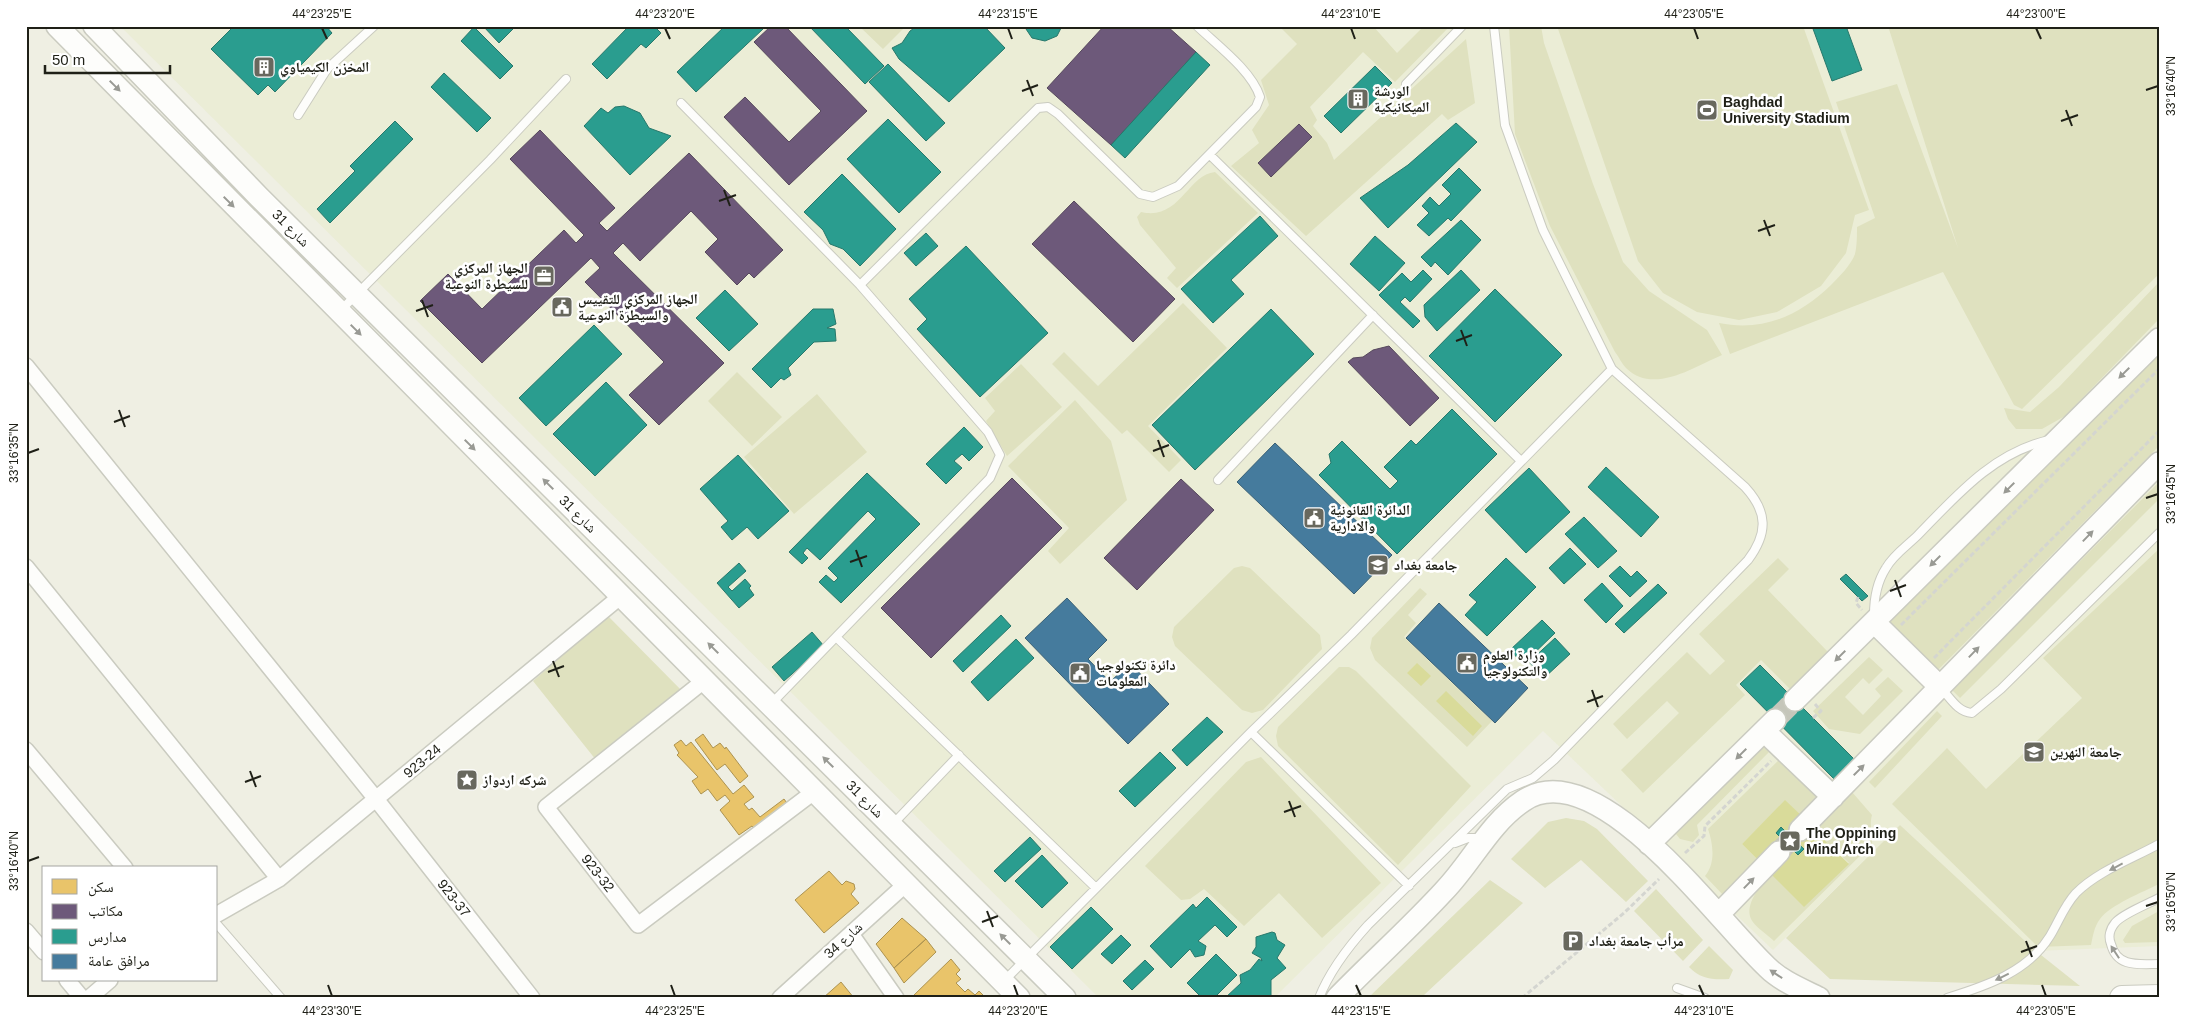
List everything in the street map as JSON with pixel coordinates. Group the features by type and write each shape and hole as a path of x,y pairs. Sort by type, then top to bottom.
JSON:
{"main road":[{"path":"2122,998 2159,997"}],"street":[{"name":"شارع 31","path":"57,26 1019,998"},
{"name":"شارع 31","path":"94,26 358,295 1065,998"},
{"path":"1795,700 2159,339"},
{"name":"923-37","path":"26,366 376,799 532,998"},
{"path":"1800,830 2159,463"},
{"path":"26,567 279,879"},
{"name":"923-24","path":"218,915 279,879 621,596"},
{"path":"1874,622 1940,687"},
{"name":"923-32","path":"705,680 546,807 638,925 815,791"},
{"path":"1649,844 1769,726 1833,797"},
{"path":"26,750 123,866"},
{"path":"1337,998 1444,891 1479,844 1524,800 1545,792 1564,791 1618,817 1649,844 1769,969 1789,983 1819,998"},
{"path":"1718,914 1779,852"},
{"name":"شارع 34","path":"780,998 907,883"},
{"path":"26,931 42,950"},
{"path":"851,934 896,998"},
{"path":"69,982 82,998"},
{"path":"89,998 108,982"}],"lane":[{"path":"298,115 327,69 374,26"},
{"path":"1406,84 1462,26"},
{"path":"1494,26 1505,125 1543,230 1612,369 1745,487 1756,499 1759,506 1762,514 1763,530 1758,546 1748,560 1550,765 1520,785"},
{"path":"860,285 1038,108 1048,107 1058,114 1140,194 1153,197 1166,193 1178,186 1256,107 1260,97 1257,87 1249,77 1200,27"},
{"path":"338,312 358,295 566,79"},
{"path":"681,103 860,285 988,432 1000,455 990,478 770,705"},
{"path":"1210,155 1521,461"},
{"path":"1218,480 1373,315"},
{"path":"1003,982 1251,732 1358,628 1612,369"},
{"path":"1874,622 1874,594 1886,567 1948,504 1990,465 2026,446 2059,438"},
{"path":"1940,687 1958,708 1972,713 2000,689 2159,533"},
{"path":"836,637 1096,888"},
{"path":"1251,732 1409,886"},
{"path":"892,826 959,755"},
{"path":"1319,998 1332,970 1349,946 1507,789 1534,783 1545,792"},
{"path":"1446,849 1468,838 1479,844"},
{"path":"1947,998 1978,989 2007,975 2026,962 2050,936 2065,906 2077,892 2098,877 2159,844"},
{"path":"2159,898 2116,921 2111,929 2109,938 2115,956 2122,962 2159,964"},
{"path":"218,926 280,998"},
{"path":"1677,988 1705,998"}],"path":[{"path":"1898,630 2159,370"},
{"path":"1930,662 2159,431"}],"shaded area":[{"name":"جامعة بغداد","path":"120,26 2159,26 2159,946 2036,951 1900,825 1773,950 1543,731 1274,998 1099,998"},
{"path":"859,26 906,26 883,49"},
{"path":"1279,26 1373,26 1397,53 1424,26 1450,26 1395,82 1363,52 1310,107 1317,120 1313,126 1327,143 1334,160 1466,39 1475,103 1448,120 1442,114 1306,236 1231,166 1259,143 1252,130 1269,105 1261,80 1297,44"},
{"path":"1509,26 1541,26 1544,43 1593,184 1623,262 1649,291 1707,330 1722,355 1674,376 1648,379 1637,376 1626,368 1615,352 1550,226 1515,134"},
{"name":"Baghdad University Stadium","path":"1557,26 1803,26 1869,210 1855,215 1846,253 1821,286 1777,312 1739,320 1697,312 1663,293 1638,261"},
{"path":"1888,26 2159,26 2159,274 2022,409 2014,405 1943,272 1730,354 1719,323 1751,325 1766,323 1794,313 1807,305 1831,285 1851,262 1856,251 1857,227 1875,218 1836,102 1897,84 1958,248"},
{"path":"1215,172 1258,213 1177,288 1167,278 1176,268 1140,225 1137,217 1141,212 1154,213 1165,210 1174,204 1197,181 1205,175"},
{"path":"2159,282 2159,319 2065,416 2042,429 2016,429 2008,419 2004,408 2030,412 2059,387"},
{"path":"1183,303 1227,348 1148,426 1181,460 1169,472 1127,430 1122,434 1052,364 1064,352 1098,386"},
{"path":"2159,349 2159,446 1935,673 1886,620"},
{"path":"1021,364 1062,407 1007,456 986,421 995,411 985,398"},
{"path":"737,372 782,417 752,446 708,401"},
{"path":"817,394 867,452 794,514 744,457"},
{"path":"1075,400 1111,441 1127,500 1060,564 1048,551 1069,528 1008,466"},
{"path":"2159,482 2159,499 1960,698 1952,690"},
{"name":"جامعة النهرين","path":"2159,549 2159,884 2127,899 2105,914 2096,925 2091,945 2038,947 1892,804 1947,748 1986,789 2082,698 2043,658"},
{"path":"1778,558 1789,569 1768,590 1828,652 1790,689 1761,660 1736,685 1745,695 1643,793 1621,770 1679,713 1667,701 1627,739 1613,724 1687,652 1710,675 1725,661 1699,634"},
{"path":"1242,566 1250,568 1320,635 1322,649 1263,710 1252,713 1242,710 1175,646 1172,637 1174,627 1234,568"},
{"path":"1420,588 1427,594 1408,615 1416,623 1404,637 1492,721 1467,747 1375,660 1370,648 1372,638"},
{"path":"608,616 685,694 596,760 533,681"},
{"path":"1869,657 1883,670 1869,684 1863,678 1845,697 1863,715 1881,696 1875,689 1888,677 1903,691 1860,734 1829,729 1813,711"},
{"path":"1417,663 1431,676 1421,686 1407,673"},
{"path":"1339,667 1349,667 1356,671 1471,786 1398,865 1278,746 1276,736 1278,727"},
{"path":"1446,691 1482,726 1473,736 1436,701"},
{"path":"1937,711 1942,716 1875,788 1869,782"},
{"path":"1763,744 1770,751 1697,825 1699,835 1693,842 1680,839 1672,829"},
{"path":"1261,757 1381,883 1322,938 1279,893 1244,926 1204,889 1190,899 1181,900 1145,866 1246,762"},
{"path":"1781,758 1819,799 1803,817 1785,801 1742,844 1759,861 1724,896 1705,876 1712,859 1708,829"},
{"path":"1852,792 1872,815 1872,844 1774,941 1758,928 1751,919 1749,913 1755,894 1770,873 1849,863 1813,829"},
{"path":"1785,800 1803,817 1759,861 1742,844"},
{"path":"1566,818 1584,821 1597,829 1648,881 1626,902 1581,860 1545,888 1511,859 1548,822"},
{"path":"1900,825 2036,951 2080,986 1830,979 1786,938"},
{"path":"1813,829 1849,864 1804,907 1770,873"},
{"path":"1490,880 1523,903 1424,995 1425,998 1368,998"},
{"path":"1656,889 1703,940 1683,961 1634,911"},
{"path":"2159,911 2159,942 2125,943 2123,940 2132,926"},
{"path":"1709,946 1733,970 1729,979 1707,978 1689,967"}],"building: سكن":[{"path":"703,734 713,748 720,743 725,749 726,747 748,776 740,783 725,764 717,770 695,740"},
{"path":"681,740 686,746 691,742 733,794 744,785 754,797 744,804 749,810 752,808 760,817 784,799 789,806 756,832 752,826 739,835 720,810 730,801 725,795 717,801 708,789 701,794 692,781 698,777 677,755 679,753 674,745"},
{"path":"829,871 842,885 846,881 854,884 855,889 851,894 859,903 824,933 795,900"},
{"path":"902,918 926,939 894,968 876,944"},
{"path":"926,939 936,952 904,983 894,968"},
{"path":"951,959 960,970 956,974 961,979 956,983 965,992 968,989 975,995 979,991 986,998 914,998 913,996"},
{"path":"841,982 854,998 823,998"}],"building: مكاتب":[{"path":"771,26 785,26 867,111 789,185 724,117 745,97 789,142 821,111 754,42"},
{"path":"1104,26 1167,26 1196,52 1111,145 1047,88"},
{"path":"1299,124 1312,137 1271,177 1258,163"},
{"name":"الجهاز المركزي للسيطرة النوعية","path":"540,130 615,208 599,223 607,231 689,153 783,250 754,278 749,273 737,285 705,252 718,239 691,211 640,261 623,243 613,253 724,363 659,425 629,395 664,362 585,282 600,268 591,258 482,363 420,301 448,274 482,309 564,230 576,243 584,235 510,159"},
{"path":"1074,201 1175,299 1133,342 1032,244"},
{"path":"1389,346 1439,398 1410,426 1348,362 1353,358 1363,357 1373,350"},
{"path":"1012,478 1062,528 931,658 881,608"},
{"path":"1181,479 1214,510 1137,590 1104,558"}],"building: مدارس":[{"name":"المخزن الكيمياوي","path":"234,26 326,26 332,33 275,92 268,85 258,95 211,49"},
{"path":"483,26 516,26 499,43"},
{"path":"629,26 654,26 661,33 646,48 641,44 607,79 592,64"},
{"path":"725,26 760,26 763,29 696,92 677,72"},
{"path":"809,26 845,26 884,66 865,84"},
{"path":"917,26 984,26 1005,48 949,102 899,59 892,48 902,43 910,31"},
{"path":"1024,26 1062,26 1057,36 1045,41 1032,38"},
{"path":"1812,26 1846,26 1862,70 1832,81"},
{"path":"474,27 513,66 500,79 461,41"},
{"path":"1196,52 1210,65 1125,158 1111,145"},
{"path":"888,64 945,123 926,141 869,82"},
{"name":"الورشة الميكانيكية","path":"1375,66 1392,83 1341,133 1324,116"},
{"path":"444,73 491,118 477,132 431,87"},
{"path":"624,106 640,113 649,128 671,136 630,175 584,126 601,108 608,113 615,107"},
{"path":"888,119 941,172 899,213 847,159"},
{"path":"395,121 413,139 330,223 317,209 355,171 350,166"},
{"path":"1456,123 1477,142 1388,228 1360,198 1408,165"},
{"path":"1459,168 1481,190 1451,221 1448,218 1429,236 1417,225 1429,213 1422,206 1430,197 1439,206 1451,194 1442,185"},
{"path":"842,174 896,229 860,266 843,249 830,244 823,230 804,212"},
{"path":"1260,216 1278,236 1231,280 1244,294 1213,323 1181,289"},
{"path":"1461,220 1481,240 1448,275 1435,262 1431,267 1421,257"},
{"path":"926,233 938,246 916,266 904,253"},
{"path":"1375,236 1405,263 1379,291 1350,264"},
{"path":"966,246 1048,333 980,397 917,329 927,319 909,299"},
{"path":"1423,270 1432,279 1410,302 1405,297 1400,302 1420,321 1413,328 1379,295 1402,273 1411,282"},
{"path":"1461,270 1480,290 1437,331 1425,317 1424,305"},
{"path":"1495,289 1562,355 1495,422 1429,356"},
{"path":"725,290 758,324 729,351 696,318"},
{"path":"813,309 833,309 836,324 827,328 835,329 836,341 814,342 788,368 791,375 784,380 781,378 771,388 752,369"},
{"path":"1271,309 1314,354 1195,470 1152,425"},
{"path":"594,325 622,354 546,426 519,398"},
{"path":"606,382 647,425 595,476 553,434"},
{"path":"1452,409 1497,454 1397,554 1319,475 1331,463 1329,454 1342,441 1390,489 1398,481 1384,467 1411,440 1416,445"},
{"path":"964,427 983,447 969,461 962,454 954,461 962,468 946,484 926,464"},
{"path":"738,455 789,511 758,539 747,527 732,540 721,527 728,521 700,489"},
{"path":"1606,467 1659,517 1641,537 1588,487"},
{"path":"1529,468 1570,512 1526,553 1485,510"},
{"path":"867,473 920,524 841,603 819,582 826,575 834,582 838,578 828,568 876,519 868,511 820,560 807,548 803,553 808,558 802,564 789,552"},
{"path":"1584,517 1617,551 1598,568 1565,534"},
{"path":"1570,548 1586,564 1564,584 1549,568"},
{"path":"1506,558 1536,587 1487,636 1465,615 1477,602 1469,595"},
{"path":"739,563 746,571 728,587 732,591 745,579 751,586 749,588 754,595 739,608 717,583"},
{"path":"1620,566 1631,577 1637,571 1647,581 1630,597 1609,576"},
{"path":"1846,574 1868,596 1862,601 1840,579"},
{"path":"1602,583 1623,606 1606,623 1584,600"},
{"path":"1658,584 1667,593 1624,633 1615,624"},
{"path":"1001,615 1011,626 963,672 953,661"},
{"path":"1542,620 1555,633 1523,664 1510,650"},
{"path":"812,632 824,646 784,681 772,667"},
{"path":"1555,638 1570,654 1544,678 1529,662"},
{"path":"1016,639 1034,658 988,701 971,682"},
{"path":"1760,665 1855,760 1835,780 1740,684"},
{"path":"1207,717 1223,732 1187,766 1172,750"},
{"path":"1160,752 1176,768 1135,807 1119,791"},
{"path":"1781,827 1792,838 1787,844 1776,833"},
{"path":"1030,837 1041,849 1005,882 994,871"},
{"path":"1793,839 1804,849 1798,855 1787,844"},
{"path":"1042,855 1068,883 1042,908 1015,881"},
{"path":"1207,897 1237,927 1227,937 1215,925 1198,941 1206,946 1204,955 1195,957 1190,949 1171,968 1150,946 1193,904 1196,908"},
{"path":"1091,907 1113,929 1072,969 1050,947"},
{"path":"1272,932 1275,933 1277,940 1285,945 1277,958 1286,968 1271,980 1271,995 1269,998 1225,998 1241,983 1240,975 1250,970 1259,959 1262,961 1261,958 1252,953 1256,947 1256,937"},
{"path":"1121,935 1131,945 1112,964 1101,954"},
{"path":"1216,954 1237,975 1214,998 1202,998 1187,983"},
{"path":"1145,960 1154,969 1132,990 1123,981"}],"building: مرافق عامة":[{"name":"الدائرة القانونية والادارية","path":"1275,443 1392,555 1354,594 1237,482"},
{"name":"دائرة تكنولوجيا المعلومات","path":"1067,598 1107,640 1088,659 1110,682 1130,663 1169,704 1128,744 1025,638"},
{"name":"وزارة العلوم والتكنولوجيا","path":"1439,603 1528,688 1495,723 1406,638"}],"tunnel":[{"path":"1775,720 1795,700"},
{"path":"1779,852 1800,830"}],"place":[{"name":"المخزن الكيمياوي","path":"264,67"},
{"name":"الورشة الميكانيكية","path":"1358,99"},
{"name":"Baghdad University Stadium","path":"1707,110"},
{"name":"الجهاز المركزي للسيطرة النوعية","path":"544,276"},
{"name":"الجهاز المركزي للتقييس والسيطرة النوعية","path":"562,307"},
{"name":"الدائرة القانونية والادارية","path":"1314,518"},
{"name":"جامعة بغداد","path":"1378,565"},
{"name":"وزارة العلوم والتكنولوجيا","path":"1467,663"},
{"name":"دائرة تكنولوجيا المعلومات","path":"1080,673"},
{"name":"جامعة النهرين","path":"2034,752"},
{"name":"شركه اردواز","path":"467,780"},
{"name":"The Oppining Mind Arch","path":"1790,841"},
{"name":"مرأب جامعة بغداد","path":"1573,941"}]}
